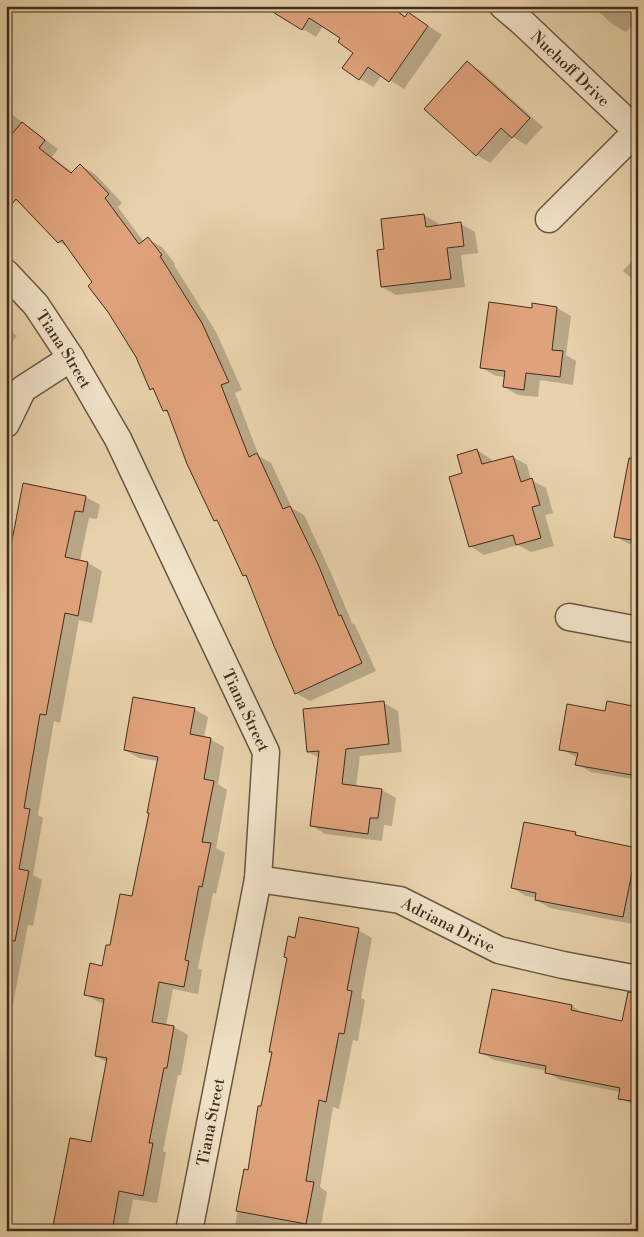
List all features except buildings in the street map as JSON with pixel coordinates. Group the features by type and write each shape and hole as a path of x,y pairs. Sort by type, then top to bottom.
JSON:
{"street":[{"name":"Nuehoff Drive","path":"503,6 523,22 637,132"},
{"path":"548,219 637,132"},
{"name":"Tiana Street","path":"6,273 36,305 71,358 118,440 266,752 258,879 189,1231"},
{"path":"6,424 23,389 71,358"},
{"path":"569,617 638,630"},
{"name":"Adriana Drive","path":"258,879 400,900 499,950 563,965 638,979"}]}
